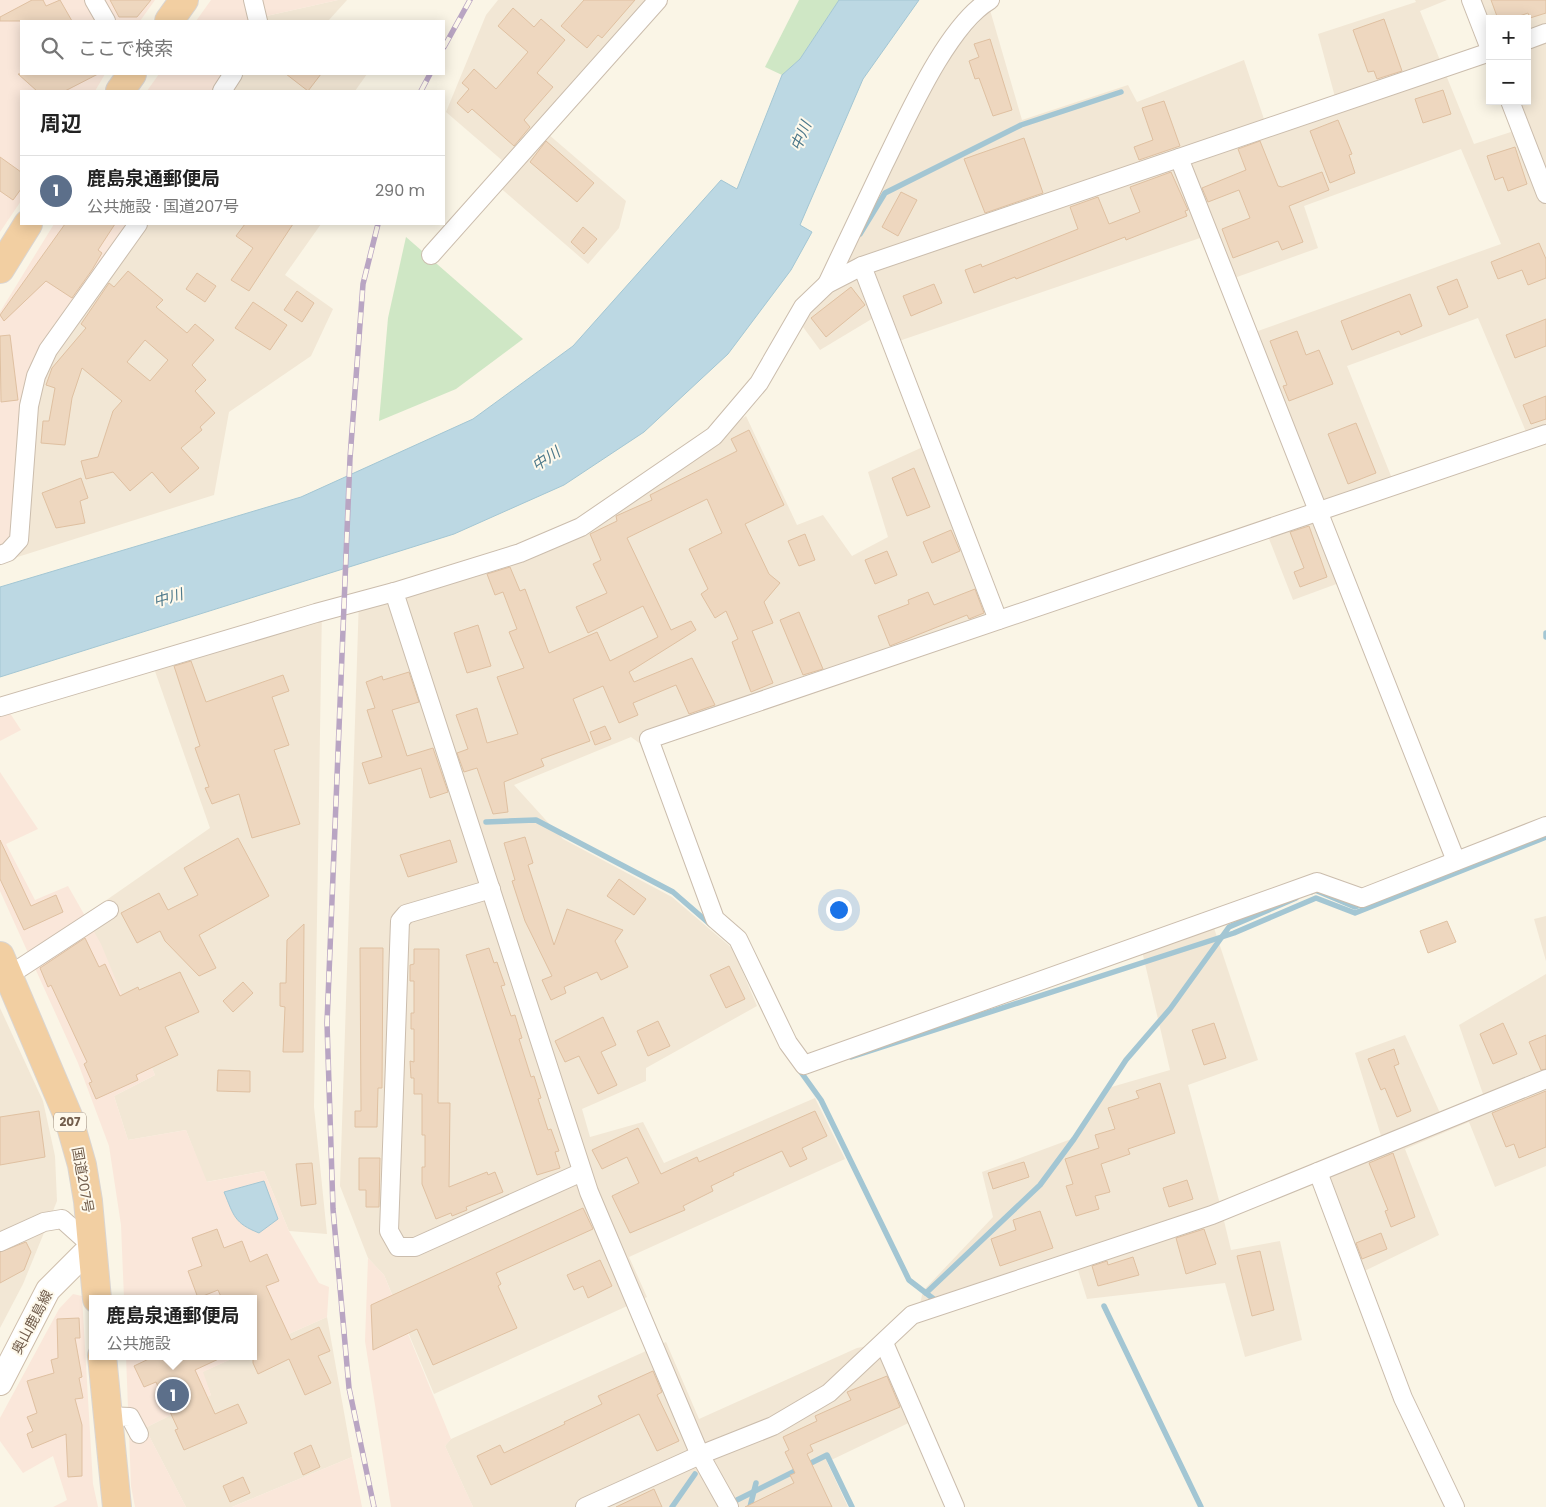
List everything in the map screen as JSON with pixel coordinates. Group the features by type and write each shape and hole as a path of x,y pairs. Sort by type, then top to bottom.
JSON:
{"highway":[{"path":"170,20 184,0"},
{"path":"121,90 131,75"},
{"path":"0,269 27,225"},
{"name":"国道207号","path":"4,966 68,1116 82,1165 97,1295"},
{"path":"102,1360 117,1507"}],"main road":[{"name":"奥山鹿島線","path":"0,1382 48,1290 92,1246"}],"street":[{"path":"94,0 105,20"},
{"path":"253,0 258,20"},
{"path":"430,255 658,0"},
{"path":"827,284 923,85 956,35 982,5 990,0"},
{"path":"1471,0 1486,38"},
{"path":"1531,39 1546,33"},
{"path":"0,707 316,613 394,592 520,553 582,527 714,436 759,382 802,307 827,284 862,266 1486,53"},
{"path":"223,90 232,75"},
{"path":"1512,105 1546,194"},
{"path":"1179,158 1456,861"},
{"path":"0,555 8,552 19,540 29,406 36,376 48,350 137,225"},
{"path":"862,266 998,620"},
{"path":"1546,434 649,738 715,919 738,939 788,1043 804,1065 1317,882 1362,898 1546,826"},
{"path":"394,592 582,1172 700,1455 729,1507"},
{"path":"490,890 406,914 400,921 390,1231 398,1247 415,1248 582,1172"},
{"path":"4,966 109,910"},
{"path":"585,1507 700,1455 772,1426 829,1393 912,1315 1212,1214 1546,1079"},
{"path":"1318,1172 1403,1398 1455,1507"},
{"path":"0,1242 44,1222 62,1219 92,1246"},
{"path":"884,1343 955,1507"},
{"path":"107,1416 130,1417 139,1434"}],"shaded area":[{"path":"0,0 84,0 95,20 20,20 20,75 104,75 96,90 20,90 20,202 0,232"},
{"path":"104,0 155,0 141,20 115,20"},
{"path":"211,0 338,0 262,17 260,20 197,20"},
{"path":"338,0 347,0 329,20 260,20 262,17"},
{"path":"498,0 668,0 548,134 626,201 619,228 588,264 490,179 504,162 446,112 486,15"},
{"path":"1415,0 1447,0 1420,11 1474,144 1514,131 1504,105 1531,105 1531,15 1486,15 1486,58 1463,0 1546,0 1546,441 1532,446 1478,318 1347,366 1397,491 1326,515 1350,579 1293,600 1264,526 1313,508 1241,337 1501,244 1461,149 1304,206 1318,248 1223,282 1203,237 899,341 875,317 820,350 803,327 917,90 990,10 1022,120 1128,85 1137,102 1244,60 1265,122 1335,97 1318,34 1416,2"},
{"path":"158,75 227,75 219,90 148,90"},
{"path":"227,75 366,75 356,90 219,90"},
{"path":"53,225 129,225 40,349 8,560 0,562 0,312"},
{"path":"129,225 320,225 285,275 333,309 311,356 229,412 214,495 8,560 22,404"},
{"path":"746,416 797,525 823,515 852,556 888,537 868,472 936,441 1004,623 642,745 631,737 514,785 563,839 672,897 733,949 757,1006 646,1068 646,1081 582,1109 590,1137 643,1122 664,1163 815,1098 845,1159 629,1257 647,1297 434,1394 384,1275 368,1258 340,1186 359,598 576,527"},
{"path":"322,607 314,1107 327,1234 289,1231 264,1171 206,1182 186,1130 128,1140 114,1096 155,1075 85,915 210,828 150,657"},
{"path":"0,701 2,701 21,730 0,741"},
{"path":"0,772 38,829 6,844 35,900 68,886 101,944 155,1075 114,1096 128,1140 186,1130 207,1182 264,1171 289,1231 319,1283 329,1287 327,1317 257,1348 257,1295 124,1295 121,1225 109,1146 78,1063 0,891"},
{"path":"1546,916 1546,961 1534,919"},
{"path":"1213,925 1258,1060 1188,1085 1231,1250 1280,1241 1302,1340 1245,1357 1225,1283 1087,1299 1077,1267 916,1321 923,1291 993,1217 982,1172 1074,1138 1108,1088 1170,1070 1142,951"},
{"path":"1546,974 1546,1166 1495,1187 1469,1122 1405,1149 1439,1235 1352,1277 1313,1165 1382,1139 1355,1053 1405,1035 1440,1113 1483,1094 1459,1025"},
{"path":"0,1008 43,1101 55,1156 57,1201 23,1284 0,1328"},
{"path":"368,1258 384,1275 451,1439 445,1446 473,1507 391,1507 365,1341"},
{"path":"73,1294 82,1296 93,1484 98,1507 53,1507 67,1500 53,1456 23,1473 0,1441 0,1418 59,1309"},
{"path":"327,1317 352,1457 232,1507 186,1507 145,1428 211,1395 202,1372 229,1360 257,1360 257,1348"},
{"path":"894,1341 921,1417 827,1462 848,1507 473,1507 445,1446 451,1439 666,1342 699,1419 857,1348"},
{"path":"126,1360 229,1360 203,1372 211,1395 145,1428 186,1507 135,1507 131,1486"},
{"path":"352,1457 362,1507 232,1507"}],"green space":[{"path":"799,0 839,0 800,59 782,75 765,67"},
{"path":"406,237 523,339 456,389 379,421 388,318"}],"water":[{"name":"中川","path":"839,0 919,0 863,79 800,225 812,232 791,270 728,354 644,432 564,485 454,534 0,677 0,587 301,497 473,419 573,346 721,180 737,189 782,75 800,59"},
{"path":"264,1181 278,1219 259,1233 244,1226 236,1218 224,1192"}],"building":[{"path":"32,0 43,0 46,6 60,0 71,20 0,21 0,17"},
{"path":"110,0 151,0 137,17 119,17"},
{"path":"584,0 635,0 602,38 598,35 587,48 561,26"},
{"path":"1491,0 1546,0 1546,13 1531,18 1528,13 1522,15 1497,15"},
{"path":"513,8 534,27 541,19 565,40 537,73 553,87 524,120 530,127 514,146 472,109 468,113 457,103 469,89 462,83 474,69 496,89 528,52 498,26"},
{"path":"1384,19 1402,71 1377,79 1374,71 1368,72 1353,30"},
{"path":"990,39 1012,110 993,116 979,78 975,79 969,61 979,57 974,44"},
{"path":"18,74 96,75 67,90 36,90"},
{"path":"287,75 320,75 309,90"},
{"path":"1443,90 1451,114 1423,123 1415,99"},
{"path":"1164,101 1180,146 1139,160 1134,147 1153,140 1142,108"},
{"path":"1338,120 1352,154 1349,155 1355,173 1330,183 1310,131"},
{"path":"1024,138 1043,193 985,213 964,159"},
{"path":"546,141 594,183 577,202 530,162"},
{"path":"1260,141 1278,186 1282,187 1322,172 1329,190 1289,206 1303,242 1282,250 1278,241 1233,258 1222,229 1250,218 1239,190 1208,202 1202,188 1246,170 1238,149"},
{"path":"1515,147 1527,184 1508,191 1503,177 1495,180 1487,156"},
{"path":"0,157 20,171 20,190 13,200 0,191"},
{"path":"1171,172 1188,210 1185,211 1187,216 1126,240 1125,237 974,293 965,270 981,264 982,267 1078,229 1070,207 1098,197 1109,224 1140,212 1130,187"},
{"path":"901,192 917,200 898,236 882,227"},
{"path":"64,225 114,225 98,250 102,253 72,298 46,281 4,321 0,315"},
{"path":"244,225 292,225 249,291 231,280 253,248 236,236"},
{"path":"583,227 597,239 584,254 571,242"},
{"path":"1539,243 1546,259 1546,278 1528,285 1522,270 1498,279 1491,262"},
{"path":"128,271 163,300 156,307 187,333 195,324 214,340 192,365 206,380 195,391 215,413 200,427 202,430 181,448 199,468 170,493 152,472 130,491 113,472 86,479 81,461 98,457 113,411 122,401 82,368 72,398 65,445 41,443 43,421 49,421 55,388 46,385 52,368 86,328 81,324 109,283 114,287","holes":["145,340 168,360 150,381 127,362"]},
{"path":"197,273 216,286 205,302 186,289"},
{"path":"1457,279 1468,307 1449,315 1437,287"},
{"path":"934,284 942,303 911,316 903,296"},
{"path":"851,287 865,305 826,337 811,318"},
{"path":"297,291 314,303 302,322 284,310"},
{"path":"1410,294 1422,326 1401,335 1399,331 1352,350 1341,321"},
{"path":"253,302 287,325 270,350 235,328"},
{"path":"1546,319 1546,346 1515,358 1506,335"},
{"path":"1297,331 1306,355 1319,350 1333,384 1289,401 1283,386 1287,385 1270,341"},
{"path":"10,335 18,400 1,402 0,336"},
{"path":"1546,396 1546,419 1531,424 1523,405"},
{"path":"1356,423 1376,473 1348,484 1328,434"},
{"path":"749,430 784,505 745,524 769,574 780,583 764,602 773,623 752,631 773,683 751,692 732,642 738,639 726,611 715,618 701,594 708,589 689,549 722,533 707,499 627,538 671,630 691,621 696,630 629,672 634,682 692,658 715,705 689,714 676,685 633,703 638,715 619,723 603,686 573,699 590,741 541,759 544,766 504,782 508,812 493,814 477,768 464,772 457,753 468,749 456,715 477,708 487,743 518,734 497,677 524,668 509,632 517,629 503,592 495,595 487,574 510,567 520,591 525,589 549,653 597,632 610,661 658,637 643,606 588,633 576,607 607,593 593,564 601,560 590,534 617,521 616,516 652,500 650,495 737,451 731,439"},
{"path":"914,468 930,507 907,516 892,478"},
{"path":"81,478 88,498 80,501 85,523 56,528 42,493"},
{"path":"1309,526 1327,577 1300,587 1294,572 1304,568 1290,532"},
{"path":"951,530 960,551 932,563 923,542"},
{"path":"805,534 815,560 799,566 788,541"},
{"path":"887,551 897,575 875,584 865,560"},
{"path":"975,589 984,613 969,619 967,615 890,646 878,616 909,604 908,600 928,592 934,605"},
{"path":"799,612 823,669 803,675 780,620"},
{"path":"478,625 491,666 467,673 454,633"},
{"path":"191,661 206,702 283,675 289,691 272,697 289,745 274,750 300,824 252,838 239,794 212,804 205,788 209,787 195,748 200,746 174,666"},
{"path":"409,672 419,702 392,710 407,756 433,748 448,792 430,798 421,768 369,784 362,763 382,757 367,710 375,708 366,682 382,676 383,680"},
{"path":"605,726 611,739 595,745 590,732"},
{"path":"525,837 533,863 528,865 554,945 567,909 623,930 615,941 628,967 601,980 597,972 564,987 566,993 551,1000 542,980 552,976 525,921 512,881 515,880 504,843"},
{"path":"238,838 269,896 199,935 216,968 199,976 165,941 160,931 137,943 121,913 159,893 168,910 198,895 184,868"},
{"path":"0,840 31,906 56,895 63,912 24,930 0,879"},
{"path":"450,840 457,862 408,877 400,855"},
{"path":"619,879 646,899 634,915 607,896"},
{"path":"1447,921 1456,942 1428,953 1420,931"},
{"path":"304,924 303,1052 283,1052 285,1007 280,1006 280,983 286,983 287,940"},
{"path":"85,938 99,967 105,964 120,996 138,987 139,990 180,972 199,1012 165,1027 178,1055 136,1075 138,1080 96,1099 89,1083 92,1082 84,1064 87,1062 51,985 48,987 40,968"},
{"path":"360,948 383,948 382,1088 378,1088 377,1127 355,1127 355,1111 361,1111"},
{"path":"489,948 494,963 497,962 505,985 501,986 511,1016 515,1015 522,1038 519,1039 531,1077 534,1076 541,1098 538,1099 548,1130 551,1129 559,1151 555,1152 560,1168 537,1175 466,955"},
{"path":"414,949 439,949 438,1103 450,1103 449,1187 487,1172 488,1175 495,1172 503,1192 466,1207 467,1210 452,1216 451,1213 436,1219 422,1184 422,1167 425,1167 425,1135 422,1135 422,1094 414,1094 414,1078 411,1078 410,1061 414,1062 414,1029 411,1029 411,1013 414,1013 414,981 410,981 410,965 414,964"},
{"path":"729,966 745,999 726,1008 710,975"},
{"path":"243,982 253,993 233,1012 223,1001"},
{"path":"603,1017 616,1045 601,1052 617,1085 598,1094 579,1056 565,1062 555,1041"},
{"path":"658,1021 670,1046 648,1056 637,1031"},
{"path":"1214,1023 1226,1058 1204,1065 1192,1030"},
{"path":"1503,1023 1517,1054 1493,1064 1480,1034"},
{"path":"1546,1035 1546,1069 1541,1070 1529,1042"},
{"path":"1394,1049 1399,1064 1394,1066 1411,1111 1397,1117 1385,1088 1381,1090 1368,1059"},
{"path":"218,1070 250,1071 250,1092 217,1091"},
{"path":"1160,1083 1175,1133 1128,1149 1130,1154 1101,1164 1110,1192 1095,1196 1099,1209 1076,1216 1066,1186 1073,1184 1065,1159 1099,1148 1095,1135 1115,1129 1108,1108 1139,1098 1136,1091"},
{"path":"1546,1091 1546,1147 1519,1158 1514,1144 1506,1147 1492,1113"},
{"path":"39,1111 45,1157 0,1165 0,1117"},
{"path":"815,1111 827,1136 802,1148 807,1159 790,1167 782,1151 733,1173 734,1175 711,1186 713,1191 683,1206 685,1210 630,1233 612,1196 639,1183 627,1157 602,1169 592,1150 638,1128 661,1174 697,1157 699,1162"},
{"path":"1393,1153 1415,1217 1391,1227 1385,1211 1388,1210 1369,1163"},
{"path":"359,1158 380,1158 379,1207 366,1207 366,1190 359,1190"},
{"path":"1024,1162 1029,1177 993,1189 988,1173"},
{"path":"312,1163 316,1204 301,1206 296,1164"},
{"path":"1187,1180 1193,1199 1169,1207 1163,1188"},
{"path":"583,1208 593,1229 496,1273 501,1284 498,1286 517,1328 433,1365 417,1329 373,1350 371,1305"},
{"path":"1040,1211 1053,1248 1000,1266 991,1239 1016,1230 1013,1220"},
{"path":"217,1229 224,1248 242,1241 250,1262 267,1254 279,1281 266,1286 291,1340 319,1327 330,1351 318,1356 331,1383 305,1395 289,1359 258,1374 253,1363 253,1360 257,1360 257,1295 220,1295 218,1290 206,1295 197,1295 188,1271 202,1266 192,1238"},
{"path":"1204,1229 1216,1264 1186,1274 1176,1238"},
{"path":"1381,1233 1387,1249 1362,1259 1356,1243"},
{"path":"26,1242 31,1252 24,1270 0,1283 0,1252"},
{"path":"1260,1251 1274,1310 1252,1316 1237,1256"},
{"path":"1133,1257 1139,1275 1098,1286 1092,1266 1107,1261 1108,1265"},
{"path":"600,1260 612,1286 588,1298 583,1286 574,1290 567,1275"},
{"path":"79,1318 80,1338 75,1338 82,1377 79,1378 83,1398 75,1399 82,1425 82,1476 68,1477 66,1434 32,1448 27,1434 33,1431 27,1417 37,1413 27,1381 54,1373 51,1360 58,1358 57,1319"},
{"path":"147,1360 216,1360 195,1370 215,1414 238,1404 247,1423 184,1450 175,1430 178,1429 156,1382 144,1387 134,1366"},
{"path":"653,1371 662,1392 657,1395 679,1441 657,1451 639,1414 491,1485 477,1456 500,1445 504,1453 565,1424 564,1422 602,1404 598,1396"},
{"path":"887,1376 900,1407 810,1445 813,1451 807,1454 832,1507 745,1507 794,1483 790,1475 795,1473 785,1452 789,1450 783,1437 817,1421 815,1416 851,1400 847,1392"},
{"path":"311,1445 320,1467 303,1475 294,1453"},
{"path":"243,1477 250,1493 230,1502 223,1486"},
{"path":"654,1489 662,1507 616,1507"}],"waterway":[{"path":"860,234 885,193 1021,125 1121,92"},
{"path":"486,822 536,820 673,892 711,925"},
{"path":"851,1057 1234,933 1316,898 1355,913 1546,837"},
{"path":"1311,892 1315,890 1355,907 1365,903"},
{"path":"926,1293 1040,1185 1074,1139 1126,1060 1170,1009 1229,927 1296,898"},
{"path":"798,1068 821,1100 909,1280 935,1300 938,1299"},
{"path":"1104,1306 1201,1507"},
{"path":"737,1500 827,1455 852,1507"},
{"path":"672,1507 695,1474"},
{"path":"750,1507 756,1483"}],"railway":[{"path":"445,45 470,0"},
{"path":"422,90 429,75"},
{"path":"374,1507 349,1388 333,1209 327,1023 350,458 363,284 378,225"}],"place":[{"name":"鹿島泉通郵便局","path":"173,1395"}]}
